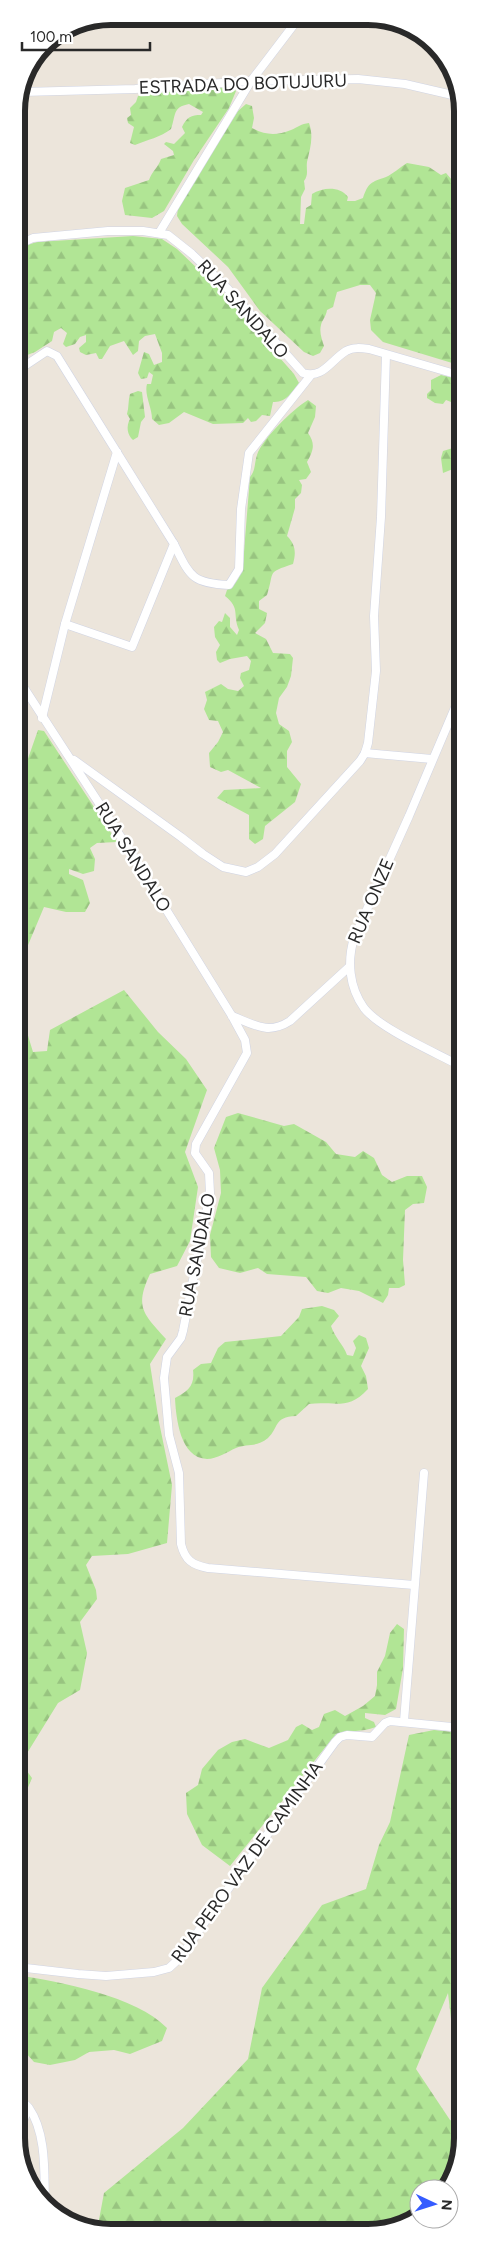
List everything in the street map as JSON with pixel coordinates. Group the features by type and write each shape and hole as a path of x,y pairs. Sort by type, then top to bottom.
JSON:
{"street":[{"path":"159,232 251,81 294,25"},
{"name":"ESTRADA DO BOTUJURU","path":"28,92 135,89 251,81 358,79 405,84 452,95"},
{"name":"RUA SANDALO","path":"25,242 33,238 47,236 108,231 159,232 168,235 192,254 227,288 294,366 303,373 311,375"},
{"path":"25,365 47,351 57,356 174,544 188,574 210,584 229,585 239,569 241,509 249,453 311,375 320,374 347,351 355,348 369,349 454,374"},
{"path":"68,756 181,836 202,854 223,867 246,872 258,867 275,854 365,753 376,671 374,616 381,517 386,355"},
{"path":"42,718 65,624 117,452"},
{"path":"65,624 132,647 174,544"},
{"name":"RUA SANDALO","path":"25,690 232,1016 245,1040 247,1052 196,1144 195,1153 209,1173 210,1193 183,1331 181,1338 165,1363 166,1418 179,1473 181,1544 183,1553 191,1564 208,1568 414,1584"},
{"name":"RUA ONZE","path":"454,709 409,816 354,938 350,952 349,967 352,981 364,1008 376,1019 454,1063"},
{"path":"365,753 432,759"},
{"path":"232,1016 267,1029 281,1027 349,967"},
{"path":"404,1721 424,1473"},
{"name":"RUA PERO VAZ DE CAMINHA","path":"25,1968 106,1976 154,1972 169,1968 181,1957 238,1872 268,1835 340,1737 348,1735 372,1737 385,1723 404,1721 454,1727"},
{"path":"25,2105 37,2127 43,2158 45,2193"},
{"path":"25,2116 28,2108"}],"green space":[{"path":"232,87 236,91 229,108 194,160 164,211 152,218 125,215 122,201 125,188 149,180 161,159 174,155 173,151 164,144 166,142 174,144 185,133 182,127 186,121 192,116 201,115 203,112 189,104 184,105 177,110 171,129 135,145 130,143 134,127 128,123 127,118 131,115 130,108 136,102 138,96"},
{"path":"246,104 252,106 254,118 252,128 271,134 291,130 309,123 311,143 307,162 307,174 304,181 305,189 301,197 300,224 304,224 306,208 311,205 312,194 321,190 336,189 345,193 348,197 347,201 355,201 363,198 371,184 389,176 407,163 429,167 441,175 446,173 454,182 454,364 383,342 371,330 370,320 376,293 370,285 360,285 337,292 333,307 327,310 320,328 324,346 320,353 313,356 304,352 260,311 228,267 182,224 177,216 178,207 238,111"},
{"path":"133,236 162,239 177,249 221,291 294,374 299,383 285,399 273,402 270,416 262,415 256,421 251,422 248,418 243,423 213,424 184,412 169,423 159,425 152,419 146,388 147,384 151,384 153,375 149,372 147,378 141,379 138,373 144,352 149,354 154,365 162,362 162,353 155,334 145,336 139,341 138,351 133,355 124,341 110,346 102,359 99,359 96,353 86,355 80,352 79,348 86,342 86,335 80,337 75,344 66,347 63,344 67,333 61,328 54,332 52,341 25,356 25,247 37,242"},
{"path":"441,375 454,378 454,403 446,400 443,404 435,403 427,398 427,394 431,390 431,380"},
{"path":"138,391 142,392 145,417 141,422 138,437 133,440 128,433 130,419 127,414 130,394"},
{"path":"308,400 316,406 315,417 308,433 313,444 307,462 311,472 306,479 299,480 302,485 301,493 295,499 295,508 287,536 294,546 294,560 293,564 275,571 273,574 267,595 259,601 259,609 267,613 265,623 255,633 266,639 273,653 290,654 293,658 291,676 287,687 279,698 276,713 279,724 289,731 292,742 287,751 287,767 301,784 295,802 265,826 263,839 255,844 249,839 249,815 217,798 224,790 261,788 228,770 221,772 210,767 209,753 223,732 218,721 209,720 204,709 207,700 205,692 221,684 228,689 238,691 244,686 240,678 241,673 249,670 251,661 247,656 220,663 217,660 216,652 220,645 215,637 214,627 219,621 222,622 225,613 230,618 230,627 237,635 239,630 235,608 225,596 227,590 238,579 243,564 250,477 257,455 265,441 279,425 294,410"},
{"path":"453,448 453,469 443,473 441,458 443,451"},
{"path":"38,730 44,731 117,842 97,843 90,848 95,859 94,871 83,874 69,869 69,874 83,880 90,903 85,912 66,912 44,907 25,952 25,767"},
{"path":"124,990 158,1032 186,1059 207,1090 185,1152 198,1187 190,1241 177,1266 150,1274 145,1286 142,1303 147,1316 166,1339 150,1364 159,1422 172,1485 167,1543 128,1554 92,1556 86,1565 96,1590 97,1599 80,1622 87,1653 80,1690 58,1703 25,1757 25,1022 33,1052 47,1051 50,1030"},
{"path":"238,1113 284,1126 294,1124 326,1142 336,1154 355,1157 363,1151 374,1158 382,1175 392,1182 407,1176 422,1176 427,1187 424,1203 413,1204 405,1210 403,1260 405,1285 399,1288 389,1288 388,1295 383,1303 359,1291 341,1288 328,1293 317,1291 306,1277 267,1274 258,1268 240,1273 219,1268 211,1257 210,1235 221,1193 220,1170 214,1148 226,1117"},
{"path":"322,1306 334,1310 339,1316 331,1326 347,1355 353,1356 356,1348 353,1341 359,1335 366,1338 369,1348 361,1366 366,1376 368,1389 361,1396 347,1403 309,1404 296,1416 283,1418 268,1438 259,1443 240,1447 211,1459 198,1457 191,1452 185,1445 178,1426 175,1398 184,1393 192,1384 193,1370 201,1364 211,1363 218,1348 225,1342 281,1336 299,1317 302,1309"},
{"path":"397,1624 404,1629 403,1668 396,1709 385,1715 365,1713 365,1718 374,1722 376,1727 336,1734 230,1866 202,1845 187,1814 186,1793 198,1785 202,1769 218,1750 232,1742 245,1739 269,1748 288,1740 296,1727 302,1724 312,1730 319,1727 324,1714 335,1710 345,1716 363,1706 375,1696 377,1672 385,1656 390,1633"},
{"path":"434,1730 454,1732 454,2045 448,1993 416,2069 450,2120 454,2122 454,2144 451,2160 444,2179 409,2179 409,2214 379,2223 98,2223 104,2193 183,2128 248,2059 262,1988 322,1905 366,1889 379,1845 390,1822 409,1735"},
{"path":"25,1768 32,1778 25,1794"},
{"path":"25,1976 76,1986 118,1999 137,2007 167,2028 162,2041 130,2054 114,2050 89,2052 75,2060 50,2065 34,2062 25,2052"}]}
